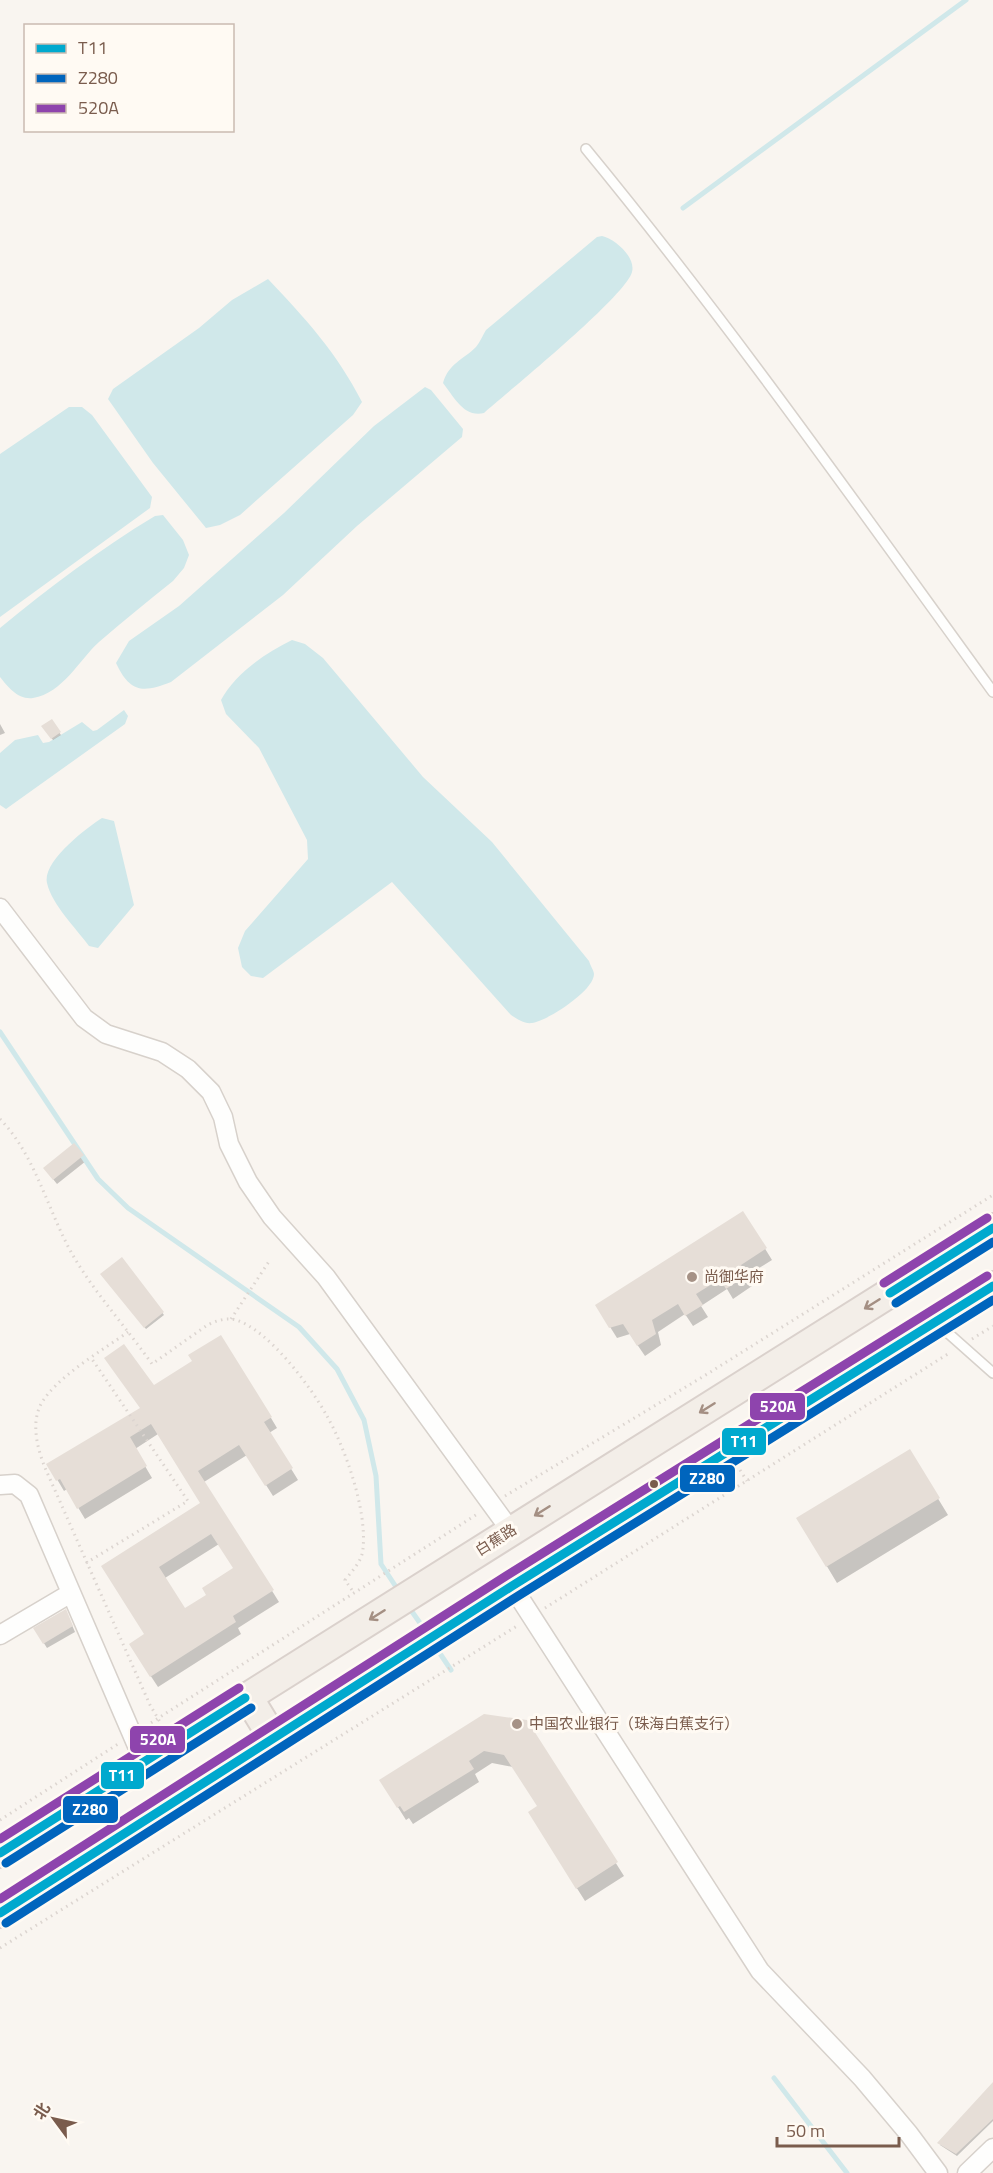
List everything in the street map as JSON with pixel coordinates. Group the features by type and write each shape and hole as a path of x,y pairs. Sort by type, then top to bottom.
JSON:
{"main road":[{"name":"白蕉路","path":"0,1853 993,1228"},
{"path":"0,1913 512,1586 993,1286"},
{"path":"248,1696 273,1738"}],"street":[{"path":"0,908 84,1018 106,1034 162,1052 188,1069 211,1092 223,1117 229,1144 260,1200 272,1217 326,1277 511,1531"},
{"path":"0,1485 15,1484 29,1495 144,1762"},
{"path":"512,1586 760,1971 862,2078 938,2173"},
{"path":"0,1635 71,1593"},
{"path":"967,2173 993,2148"}],"lane":[{"path":"586,149 660,240 752,361 993,692"},
{"path":"935,1322 993,1374"}],"path":[{"path":"0,1119 14,1133 66,1242 152,1364 206,1326 215,1321 231,1319 243,1323 277,1351 306,1384 332,1426 360,1507 363,1551 358,1564 345,1580 354,1593"},
{"path":"231,1319 270,1260"},
{"path":"0,1948 993,1326"},
{"path":"129,1331 53,1388 40,1407 36,1431 38,1451 150,1705 173,1744"},
{"path":"86,1563 188,1501 92,1359"}],"water":[{"path":"602,236 618,245 631,260 632,272 625,284 589,321 484,413 471,412 460,405 443,383 449,371 476,347 486,330 597,237"},
{"path":"268,279 320,337 362,402 353,415 240,515 220,525 206,528 153,463 108,399 113,389 199,328 232,300"},
{"path":"425,387 431,390 463,429 462,437 357,526 283,595 171,682 145,689 132,685 127,680 116,663 129,641 179,606 284,513 374,426"},
{"path":"69,407 82,407 92,415 152,497 150,508 0,617 0,454"},
{"path":"163,515 183,540 189,555 184,568 173,581 99,642 70,675 53,690 44,695 28,698 14,692 6,685 0,677 0,628 95,555 155,516"},
{"path":"292,640 305,644 323,658 423,777 492,842 589,961 594,973 592,981 569,1004 539,1021 529,1023 518,1020 392,882 263,978 251,976 242,967 238,948 245,931 308,859 307,840 259,748 226,714 221,700 242,673 271,651"},
{"path":"124,710 128,716 125,724 6,809 0,805 0,753 15,740 38,735 43,743 49,742 82,722 93,731 97,730"},
{"path":"102,818 114,821 134,905 98,948 89,946 65,916 50,891 47,875 51,865 67,846"}],"building":[{"path":"52,719 61,732 51,739 41,726"},
{"path":"74,1143 84,1155 53,1180 43,1168"},
{"name":"尚御华府","path":"743,1211 767,1248 741,1265 747,1275 726,1289 720,1279 696,1294 703,1305 685,1316 678,1304 652,1320 656,1334 637,1346 623,1324 609,1328 595,1305"},
{"path":"122,1257 164,1312 144,1328 100,1274"},
{"path":"221,1335 272,1417 264,1422 293,1468 265,1486 239,1445 198,1471 274,1590 233,1616 236,1622 150,1677 129,1644 144,1634 101,1566 200,1503 151,1424 130,1437 147,1466 77,1509 60,1479 56,1481 46,1464 140,1408 104,1358 124,1344 154,1385 192,1361 188,1355","holes":["211,1534 233,1568 202,1588 206,1595 185,1608 159,1567"]},
{"path":"910,1449 940,1498 826,1567 796,1518"},
{"path":"66,1609 73,1626 43,1644 33,1628"},
{"path":"484,1714 527,1720 618,1862 576,1889 528,1812 537,1806 504,1755 484,1751 469,1761 474,1769 404,1812 400,1806 397,1808 379,1780"},
{"path":"993,2082 993,2119 956,2154 937,2143"}],"waterway":[{"path":"683,208 966,0"},
{"path":"0,1032 98,1179 128,1208 299,1327 337,1369 364,1420 376,1476 381,1564 400,1593"},
{"path":"408,1606 425,1630"},
{"path":"435,1646 451,1670"},
{"path":"774,2078 847,2173"}],"transit line":[{"name":"520A","path":"884,1283 987,1218"},
{"name":"T11","path":"890,1293 993,1228"},
{"name":"Z280","path":"896,1303 993,1242"},
{"name":"520A","path":"0,1899 506,1576 987,1276"},
{"name":"T11","path":"0,1913 512,1586 993,1286"},
{"name":"Z280","path":"6,1923 518,1596 993,1300"},
{"name":"520A","path":"0,1839 239,1688"},
{"name":"T11","path":"0,1853 245,1698"},
{"name":"Z280","path":"6,1863 251,1708"}],"place":[{"name":"尚御华府","path":"692,1277"},
{"name":"中国农业银行（珠海白蕉支行）","path":"517,1724"}]}
